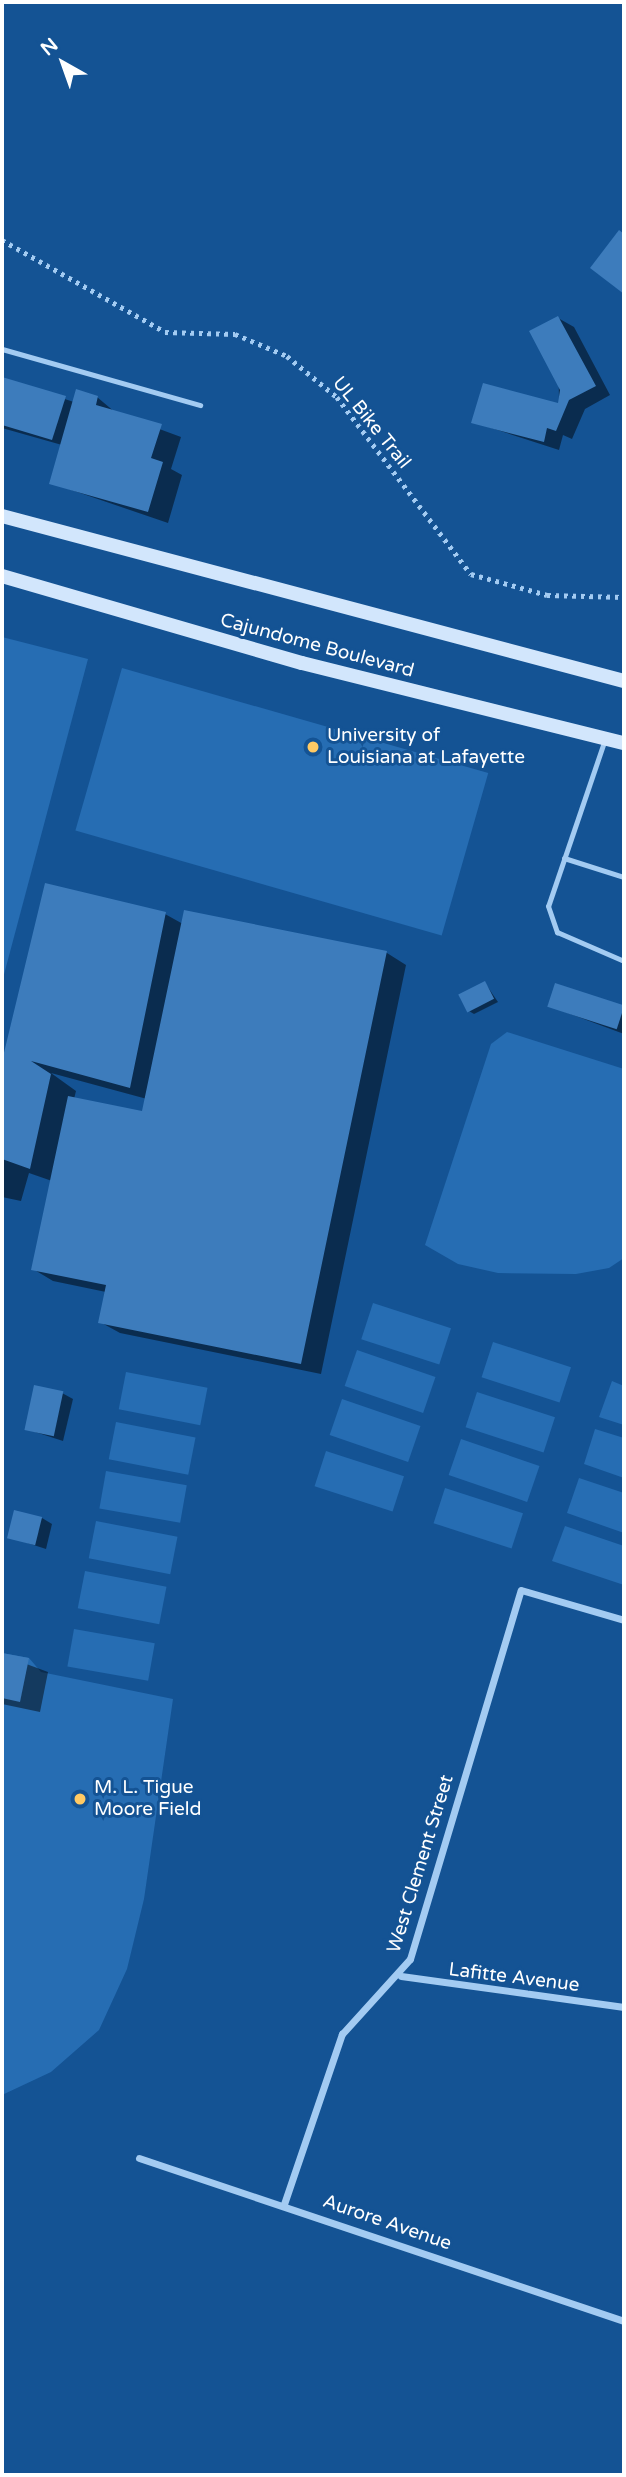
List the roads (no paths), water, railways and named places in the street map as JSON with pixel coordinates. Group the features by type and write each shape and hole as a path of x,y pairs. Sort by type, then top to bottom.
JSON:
{"street":[{"path":"2,516 624,681"},
{"name":"Cajundome Boulevard","path":"2,576 302,663 624,743"},
{"name":"West Clement Street","path":"284,2204 342,2035 401,1976 521,1590 624,1620"},
{"name":"Lafitte Avenue","path":"401,1976 624,2007"},
{"name":"Aurore Avenue","path":"139,2158 284,2204 624,2320"}],"lane":[{"path":"2,349 200,405"},
{"path":"605,739 548,906 557,932 624,961"},
{"path":"564,858 624,877"}],"place":[{"name":"University of Louisiana at Lafayette","path":"313,747"},
{"name":"M. L. Tigue Moore Field","path":"80,1799"}]}
